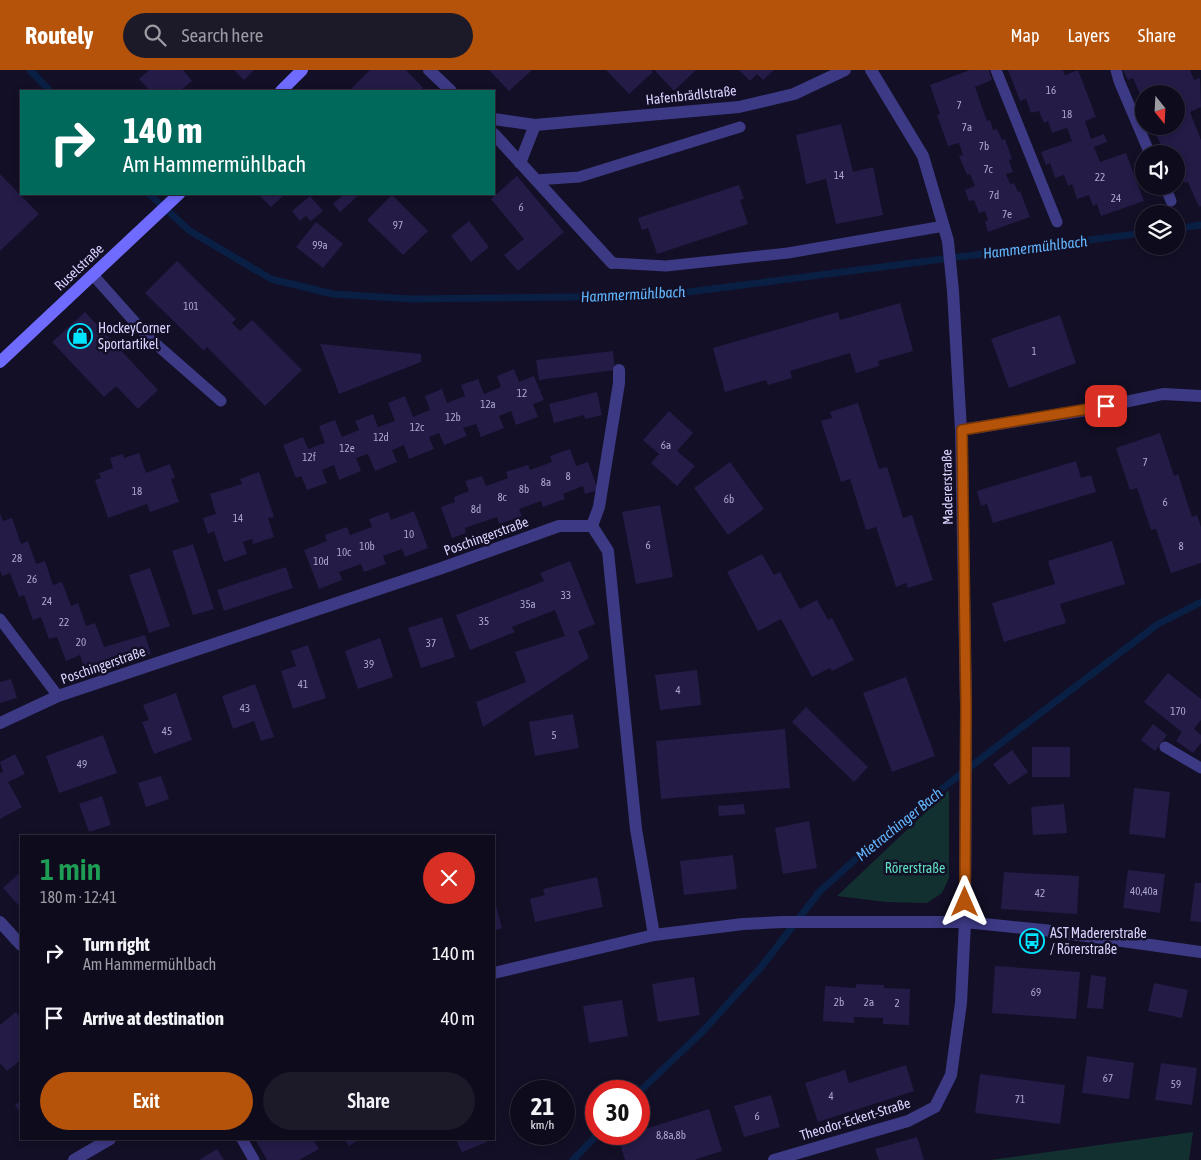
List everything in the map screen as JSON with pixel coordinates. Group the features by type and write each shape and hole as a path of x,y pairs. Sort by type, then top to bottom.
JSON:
{"main road":[{"path":"282,90 302,70"},
{"name":"Ruselstraße","path":"0,362 178,195"}],"street":[{"path":"428,70 450,90"},
{"name":"Hafenbrädlstraße","path":"495,119 535,125 739,107 794,94 845,70"},
{"name":"Madererstraße","path":"871,70 923,156 948,241 962,430 966,757 965,922"},
{"path":"520,163 535,125"},
{"path":"495,135 612,263"},
{"path":"619,370 619,383 599,507 592,526 608,552 636,830 654,935"},
{"path":"962,430 1078,412 1163,394 1201,396"},
{"name":"Poschingerstraße","path":"0,723 58,696 439,569 559,526 592,526"},
{"path":"495,973 654,935 743,924 813,921 965,922 1043,930 1201,952"},
{"path":"0,922 20,944"},
{"name":"Theodor-Eckert-Straße","path":"774,1160 908,1121 935,1107 951,1075 961,1003 965,922"},
{"path":"74,1160 108,1140"}],"lane":[{"path":"996,70 1057,222"},
{"path":"1116,70 1118,81 1146,145"},
{"path":"536,180 579,177 740,127"},
{"path":"1169,195 1171,201"},
{"path":"612,263 666,266 788,253 944,226"},
{"path":"93,275 149,338 222,401"},
{"path":"0,619 58,696"},
{"path":"1165,748 1201,768"},
{"path":"243,1140 254,1160"}],"green space":[{"name":"Rörerstraße","path":"949,790 949,878 942,893 927,903 886,902 837,896"},
{"path":"1193,1132 1189,1160 990,1160"}],"building":[{"path":"149,70 183,70 192,81 181,90 149,90 139,79"},
{"path":"234,70 254,70 244,80"},
{"path":"370,70 406,70 423,88 421,90 350,90"},
{"path":"489,70 532,70 509,91"},
{"path":"606,70 651,70 653,72 629,94"},
{"path":"656,70 696,70 674,91"},
{"path":"739,70 774,70 763,80 757,74 750,81"},
{"path":"970,70 989,70 992,80 975,87 987,121 990,120 993,130 997,129 1002,140 1005,139 1012,159 1009,160 1013,172 1006,174 1010,184 1014,183 1018,192 1020,191 1030,217 988,232 985,222 988,220 985,211 979,213 974,200 969,201 965,190 975,186 970,174 967,175 959,156 963,155 959,143 948,146 937,115 940,114 930,85"},
{"path":"1008,70 1063,70 1065,75 1078,70 1096,117 1085,121 1091,139 1104,134 1107,142 1094,147 1100,162 1126,153 1135,177 1135,195 1142,195 1144,201 1101,216 1097,204 1093,206 1089,195 1077,199 1072,184 1068,186 1064,175 1055,178 1050,163 1046,165 1041,152 1072,141 1067,128 1052,133 1048,121 1044,123 1039,111 1031,113 1026,99 1020,101"},
{"path":"1123,70 1190,70 1194,80 1200,78 1201,107 1190,112 1201,140 1201,206 1199,207 1188,182 1185,183 1185,145 1161,145 1157,135 1185,135 1185,85 1136,85 1133,78 1128,80"},
{"path":"841,124 853,172 873,167 883,215 836,224 826,179 806,184 796,135"},
{"path":"0,174 39,214 0,251"},
{"path":"517,176 564,232 518,271 504,255 524,239 491,199"},
{"path":"739,185 744,199 740,200 748,224 657,254 648,228 642,230 638,218"},
{"path":"259,195 284,195 271,207"},
{"path":"343,195 359,195 340,212 333,204"},
{"path":"392,195 428,231 403,255 367,220"},
{"path":"310,196 323,211 311,221 306,216 300,221 292,211"},
{"path":"469,221 489,247 471,262 451,236"},
{"path":"316,222 343,244 323,268 296,247"},
{"path":"177,261 236,319 232,323 240,331 252,320 302,370 265,406 207,347 204,351 145,293"},
{"path":"900,303 913,351 878,361 879,366 856,373 850,353 790,371 792,378 768,385 766,380 725,392 713,348 838,312 840,320"},
{"path":"85,312 158,390 138,409 116,386 104,397 52,342"},
{"path":"1060,315 1076,363 1009,388 991,339"},
{"path":"320,344 421,354 421,362 339,394"},
{"path":"613,351 615,370 539,380 536,360"},
{"path":"514,369 519,382 534,376 544,400 533,404 538,417 516,425 511,411 499,416 504,428 481,437 476,424 463,428 467,436 444,445 439,433 429,437 434,449 409,459 404,445 392,450 397,462 375,471 368,454 356,458 361,471 339,480 334,465 322,470 327,483 307,490 301,476 296,478 283,445 303,437 308,449 325,443 319,426 335,420 342,437 359,430 355,421 373,414 378,427 395,421 388,403 405,396 413,417 430,410 425,396 442,389 447,403 465,396 461,385 478,379 484,394 501,387 497,376"},
{"path":"597,392 602,415 585,419 584,415 554,423 549,404"},
{"path":"858,403 879,469 887,467 903,518 912,515 933,580 908,588 906,583 896,587 876,527 866,530 850,479 841,482 821,421 832,418 830,412"},
{"path":"669,411 693,433 677,451 695,466 677,486 651,463 659,454 643,440"},
{"path":"1160,433 1174,476 1178,474 1192,517 1197,515 1201,527 1201,563 1171,573 1156,529 1151,530 1137,488 1130,490 1116,448"},
{"path":"570,449 576,466 588,462 598,490 585,494 583,486 563,494 565,499 543,507 541,501 519,509 522,516 499,524 497,517 465,528 466,533 452,538 441,507 455,502 454,497 469,491 465,481 482,476 486,486 508,478 506,472 528,465 530,470 552,462 550,456"},
{"path":"139,453 146,473 170,464 175,478 171,479 179,502 150,512 147,504 108,518 95,480 101,478 99,473 113,468 110,458 123,454 124,458"},
{"path":"1076,461 1081,478 1091,475 1096,492 993,523 987,504 981,506 977,491"},
{"path":"730,462 764,509 728,535 694,488"},
{"path":"259,472 274,517 268,518 274,537 253,544 252,539 243,542 247,554 224,562 214,531 208,534 203,518 216,514 210,494 242,484 240,479"},
{"path":"660,505 673,577 636,584 622,512"},
{"path":"414,511 428,548 405,557 402,549 383,556 386,564 364,572 361,564 339,572 342,580 319,589 304,550 327,541 325,535 347,527 350,535 372,527 369,519 388,512 391,520"},
{"path":"0,513 3,521 12,518 21,544 28,541 36,564 45,561 53,585 62,582 71,606 78,603 86,626 95,623 104,647 145,635 151,654 86,675 80,655 66,661 57,637 49,639 41,617 33,620 24,595 19,597 10,573 2,576 0,570"},
{"path":"1112,541 1125,584 1060,604 1066,623 1004,642 992,603 1055,584 1048,561"},
{"path":"193,544 214,609 193,615 172,551"},
{"path":"762,554 774,575 780,572 800,609 817,600 828,620 832,618 854,660 832,671 830,668 812,677 781,619 758,631 727,572"},
{"path":"570,561 595,624 578,631 589,658 483,727 476,702 526,682 515,652 565,636 555,610 512,627 515,632 470,650 456,615 544,581 540,573"},
{"path":"286,567 293,588 224,611 217,590"},
{"path":"150,568 170,626 149,633 129,575"},
{"path":"442,617 455,657 421,668 408,628"},
{"path":"380,638 393,677 358,689 345,651"},
{"path":"308,645 326,698 293,709 281,671 296,666 291,651"},
{"path":"697,670 701,705 660,710 655,675"},
{"path":"1168,673 1201,699 1201,720 1194,729 1201,735 1201,743 1193,753 1176,741 1182,732 1144,702"},
{"path":"906,677 935,756 892,772 863,693"},
{"path":"11,679 17,698 0,703 0,682"},
{"path":"255,684 274,737 261,741 254,721 233,729 222,696"},
{"path":"176,693 192,740 154,754 142,722 149,720 143,705"},
{"path":"806,707 868,767 854,782 792,722"},
{"path":"573,714 579,748 535,756 529,722"},
{"path":"1153,724 1167,735 1155,751 1141,740"},
{"path":"785,729 790,788 661,799 656,741"},
{"path":"103,735 117,773 59,793 46,756"},
{"path":"1032,747 1070,747 1070,777 1032,777"},
{"path":"1012,750 1028,772 1009,785 993,764"},
{"path":"15,754 25,774 8,782 22,807 0,819 0,773 3,772 0,762"},
{"path":"161,776 169,799 146,807 138,783"},
{"path":"1134,788 1170,792 1165,838 1129,834"},
{"path":"102,796 111,825 89,832 79,804"},
{"path":"744,804 745,814 719,816 718,806"},
{"path":"1064,804 1067,833 1033,835 1031,807"},
{"path":"809,821 817,868 783,874 775,828"},
{"path":"733,855 737,889 684,895 680,861"},
{"path":"1128,870 1165,874 1160,913 1123,908"},
{"path":"1004,872 1079,876 1077,914 1001,909"},
{"path":"20,873 20,907 3,888"},
{"path":"597,877 603,907 535,922 530,899 545,895 543,889"},
{"path":"1195,883 1201,883 1201,922 1190,921"},
{"path":"495,902 502,928 495,931"},
{"path":"995,966 1080,972 1076,1019 992,1013"},
{"path":"1091,975 1106,977 1103,1009 1087,1008"},
{"path":"694,977 700,1015 658,1022 652,984"},
{"path":"1154,983 1188,990 1182,1018 1148,1011"},
{"path":"856,984 884,985 884,988 910,989 909,1025 883,1024 883,1018 854,1017 854,1023 823,1021 825,986 856,988"},
{"path":"622,1000 628,1036 589,1043 583,1006"},
{"path":"16,1012 20,1017 20,1061 7,1071 0,1063 0,1025"},
{"path":"1087,1056 1134,1063 1129,1099 1082,1093"},
{"path":"1161,1063 1197,1068 1192,1105 1155,1100"},
{"path":"906,1065 914,1091 818,1122 805,1083 845,1070 849,1083"},
{"path":"980,1074 1065,1085 1060,1124 975,1113"},
{"path":"771,1095 780,1127 744,1137 734,1106"},
{"path":"20,1101 20,1112 15,1105"},
{"path":"709,1109 722,1151 694,1160 625,1160 620,1145 650,1145 650,1128"},
{"path":"917,1137 924,1160 879,1160 875,1149"},
{"path":"256,1140 314,1140 319,1149 299,1160 267,1160"},
{"path":"345,1140 358,1140 349,1146"},
{"path":"456,1140 486,1140 487,1142 462,1152"},
{"path":"217,1149 224,1160 199,1160"}],"waterway":[{"name":"Hammermühlbach","path":"30,70 49,90"},
{"name":"Hammermühlbach","path":"150,195 190,231 271,279 333,294 411,299 657,296 1135,234"},
{"name":"Hammermühlbach","path":"1185,228 1201,225"},
{"name":"Mietrachinger Bach","path":"650,1082 703,1031 762,966 820,891 886,832 1158,624 1201,602"},
{"name":"Mietrachinger Bach","path":"573,1160 587,1145"}],"place":[{"name":"HockeyCorner Sportartikel","path":"80,336"},
{"name":"AST Madererstraße / Rörerstraße","path":"1032,941"}],"route":[{"path":"965,902 966,706 962,430 1106,406"}]}
